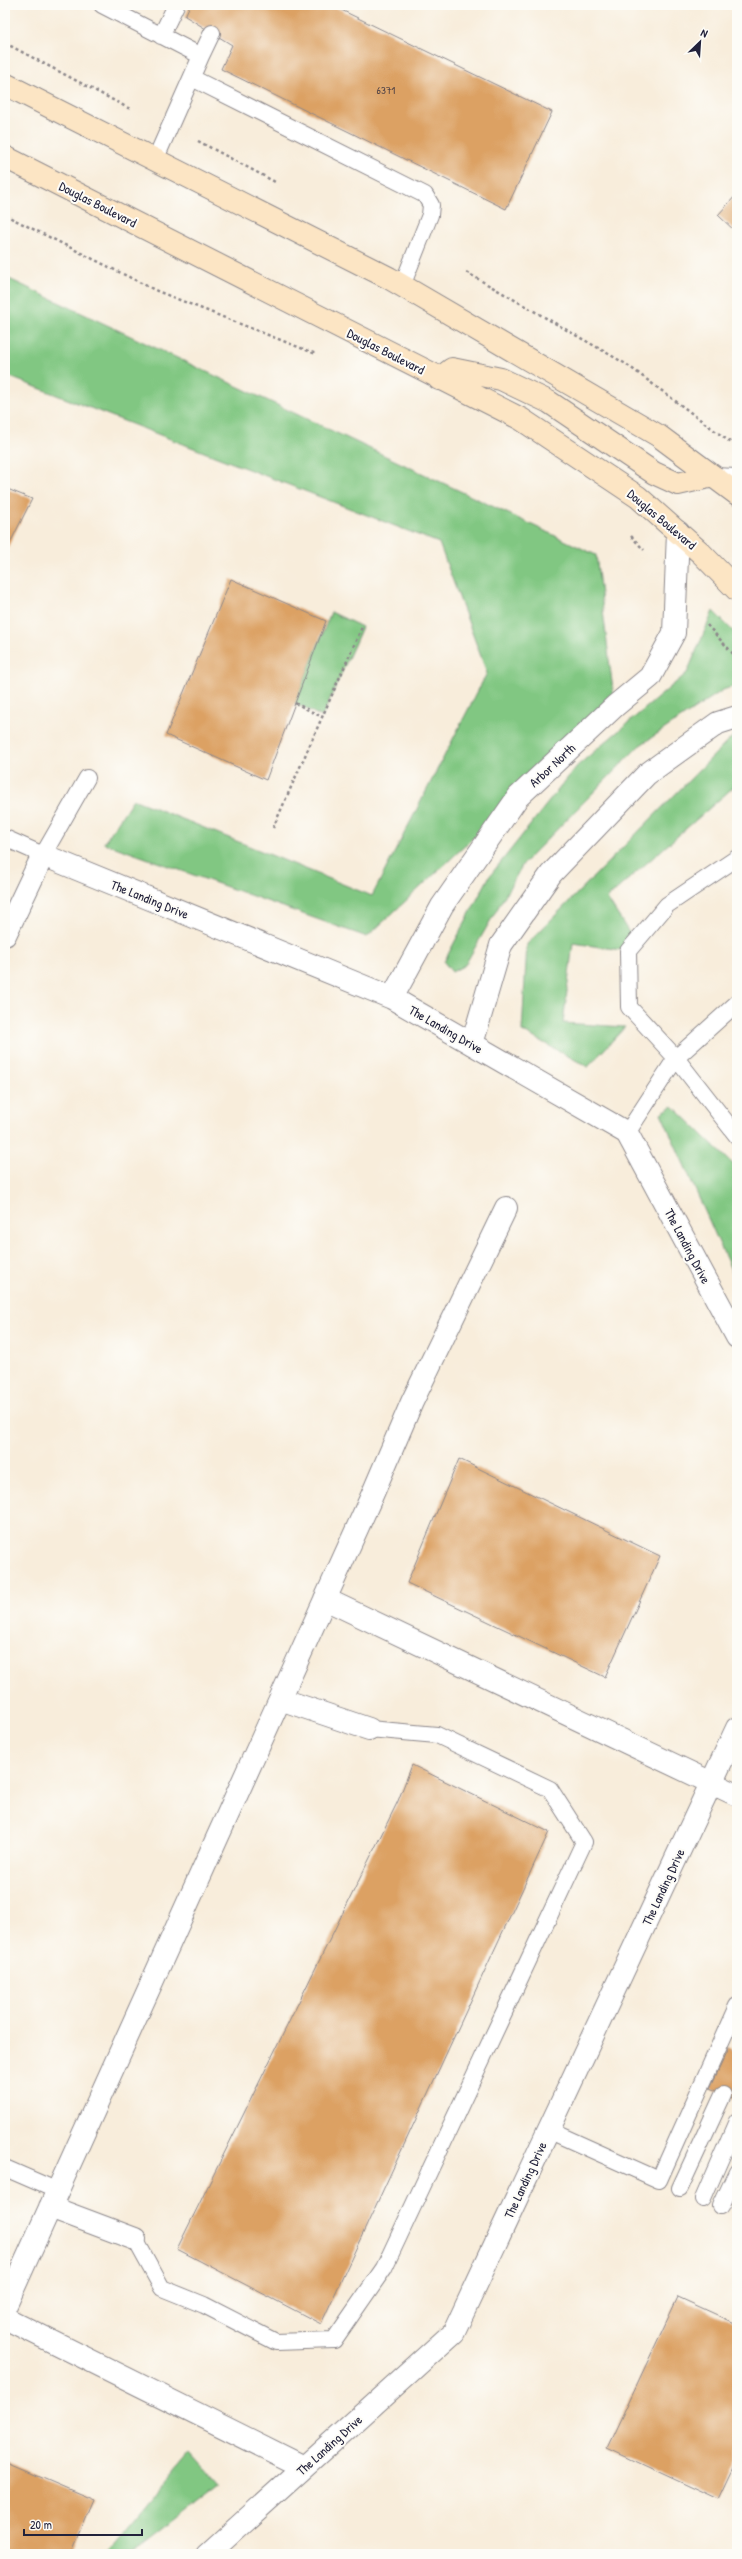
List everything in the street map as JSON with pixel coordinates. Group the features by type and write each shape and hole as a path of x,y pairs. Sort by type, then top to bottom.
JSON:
{"main road":[{"path":"5,84 402,286 659,436 737,494"},
{"name":"Douglas Boulevard","path":"5,157 439,379 521,419 638,497 678,532 737,590"},
{"path":"439,379 452,369 501,379 549,402 654,473 678,484 713,476"}],"street":[{"name":"Arbor North","path":"392,998 442,906 518,797 615,706 650,677 674,634 678,532"},
{"path":"472,1044 501,945 551,874 647,774 718,723 737,717"},
{"name":"The Landing Drive","path":"43,855 392,998 627,1133 737,1337"},
{"path":"5,935 43,855"},
{"path":"5,2307 326,1599 412,1402 506,1208"},
{"path":"326,1599 711,1784 737,1795"},
{"path":"280,1699 369,1729"},
{"name":"The Landing Drive","path":"208,2554 454,2332 737,1728"},
{"path":"54,2199 135,2239"},
{"path":"5,2318 304,2467"}],"lane":[{"path":"102,5 201,56"},
{"path":"161,36 176,5"},
{"path":"155,160 212,33"},
{"path":"192,78 425,195 431,205 430,215 402,286"},
{"path":"713,476 737,477"},
{"path":"5,838 43,855 88,778"},
{"path":"737,858 667,905 628,951 629,1008 676,1058 737,1136"},
{"path":"627,1133 676,1058 737,1003"},
{"path":"135,2239 162,2288 204,2305 276,2342 334,2340 384,2268 584,1842 550,1789 437,1734 369,1729"},
{"path":"548,2130 659,2180 737,2006"},
{"path":"680,2188 723,2095"},
{"path":"703,2199 737,2120"},
{"path":"5,2168 54,2199"},
{"path":"721,2206 737,2172"}],"path":[{"path":"5,43 130,109"},
{"path":"5,215 157,291 318,354"},
{"path":"466,272 626,364 730,442 737,444"},
{"path":"626,532 647,553"},
{"path":"706,624 737,658"},
{"path":"273,828 362,627"},
{"path":"295,702 322,717"}],"green space":[{"path":"5,277 596,555 615,706 367,937 104,843 133,799 372,896 487,673 439,543 5,375"},
{"path":"713,611 737,635 737,685 723,690 639,746 523,864 465,965 452,972 444,962 489,877 577,766 687,673"},
{"path":"331,612 362,627 322,717 295,703"},
{"path":"737,736 737,784 607,898 635,942 628,951 573,943 563,1023 625,1027 588,1067 522,1031 527,944 732,737"},
{"path":"673,1106 737,1168 737,1189 733,1190 737,1198 737,1283 661,1113"},
{"path":"190,2454 219,2486 132,2554 106,2554"}],"building":[{"path":"190,5 331,5 552,112 506,209 221,69 232,45 185,16"},
{"path":"737,194 737,233 718,215"},
{"path":"5,488 32,499 5,553"},
{"path":"231,579 326,621 266,780 166,735"},
{"path":"459,1459 660,1556 605,1677 407,1583"},
{"path":"412,1765 549,1832 321,2324 177,2249 398,1801"},
{"path":"729,2048 737,2052 737,2101 710,2088"},
{"path":"678,2297 737,2324 737,2462 719,2500 607,2448"},
{"path":"5,2462 94,2500 71,2554 5,2553"}]}
